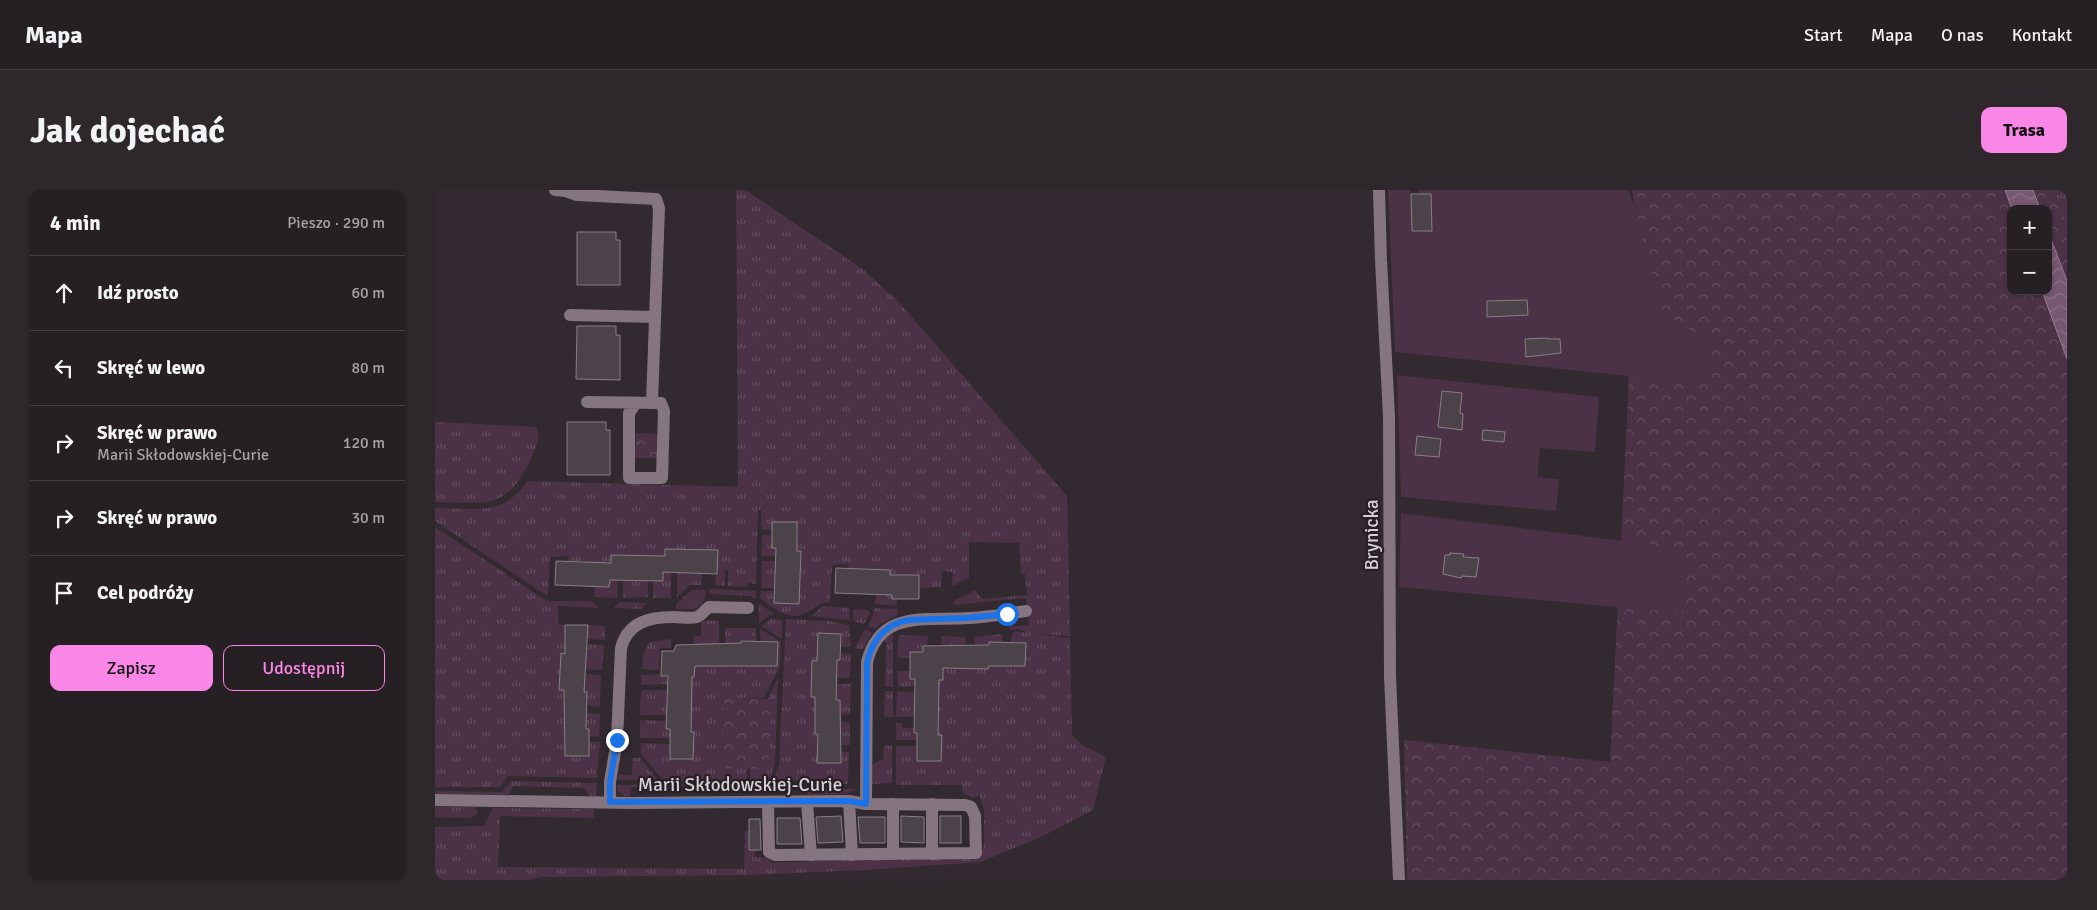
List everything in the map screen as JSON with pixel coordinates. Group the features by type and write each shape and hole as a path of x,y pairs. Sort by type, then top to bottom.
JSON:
{"street":[{"path":"555,190 566,190 577,195 655,199 659,208 652,403"},
{"name":"Brynicka","path":"1379,190 1389,417 1391,676 1399,880"},
{"path":"570,315 655,317"},
{"path":"587,402 661,403 664,411 662,478 629,478 629,413 635,403"},
{"path":"610,802 610,782 617,740 621,648 625,636 640,622 651,619 692,618 699,616 709,607 748,608"},
{"path":"866,804 867,662 871,648 880,634 894,624 909,620 971,618 1026,611"},
{"name":"Marii Skłodowskiej-Curie","path":"435,800 610,802 849,801 866,804 932,804 965,805 971,807 975,816 976,853 933,854"},
{"path":"849,801 852,855"},
{"path":"768,802 769,852 775,856 933,854 932,804"},
{"path":"807,802 811,855"},
{"path":"893,804 893,854"}],"green space":[{"path":"736,190 744,190 750,193 861,268 897,300 1067,496 1070,636 1028,633 1020,629 1009,630 1009,627 1029,625 1026,598 952,605 956,600 975,590 982,599 1027,595 1025,574 1021,573 1019,543 969,542 969,578 952,586 953,572 942,571 941,587 919,588 919,575 890,575 890,570 848,568 848,564 832,565 830,602 820,604 806,613 793,616 781,613 760,598 761,591 774,591 774,603 799,604 797,522 773,522 772,530 761,529 761,510 758,510 756,584 749,583 746,587 728,586 728,570 725,570 725,586 715,585 718,550 666,549 665,556 612,555 610,563 568,561 568,556 550,557 548,595 435,521 435,508 474,509 498,505 518,492 527,481 738,487"},
{"path":"1388,190 1410,190 1411,194 1419,193 1419,190 1629,190 1662,313 1713,344 1708,384 1395,352"},
{"path":"1631,190 2054,190 2067,226 2067,880 1407,880 1404,740 1610,762 1628,399 1633,194"},
{"path":"2049,190 2067,190 2067,239"},
{"path":"1397,375 1599,397 1595,452 1540,448 1537,477 1559,479 1556,511 1401,497"},
{"path":"435,422 536,427 538,434 537,442 534,453 523,474 514,487 505,495 483,502 435,502"},
{"path":"636,433 658,434 657,458 635,458"},
{"path":"1401,513 1686,549 1682,613 1399,587"},
{"path":"435,527 547,601 592,601 599,608 558,606 558,624 565,625 565,654 561,654 559,689 564,690 565,755 589,756 589,742 600,742 597,778 508,776 500,787 435,787"},
{"path":"762,535 772,535 772,548 776,548 776,556 761,556"},
{"path":"762,561 776,561 774,588 761,588"},
{"path":"663,572 671,573 671,598 653,598 653,581"},
{"path":"677,573 702,574 702,585 690,585 677,597"},
{"path":"610,579 618,579 617,598 595,597 595,586 609,587"},
{"path":"623,580 648,580 648,597 623,598"},
{"path":"692,590 706,590 703,602 692,609 676,609 676,604"},
{"path":"709,590 756,591 756,598 752,598 752,596 710,594"},
{"path":"876,594 892,595 892,598 897,599 897,606 875,604"},
{"path":"619,602 646,603 642,609 614,608"},
{"path":"759,603 775,615 770,615 759,623"},
{"path":"823,606 849,608 850,620 811,616"},
{"path":"874,608 898,609 898,615 880,624 875,629 868,626 873,616"},
{"path":"853,609 869,610 870,613 864,624 853,621"},
{"path":"771,619 782,620 782,639 761,626"},
{"path":"786,619 829,621 849,625 851,647 840,647 841,634 818,633 817,659 812,661 811,697 815,697 817,763 841,763 841,751 849,752 848,784 812,785 792,779 773,780 779,764"},
{"path":"701,620 719,621 719,643 694,645 694,636 701,636"},
{"path":"588,625 605,626 605,640 588,639"},
{"path":"725,628 756,628 756,642 742,641 741,644 725,643"},
{"path":"760,629 781,642 780,667 764,698 724,698 722,767 747,768 747,780 664,781 641,754 641,743 670,744 670,759 693,759 694,733 690,732 691,677 694,677 695,665 739,667 739,664 777,666 778,643 761,642"},
{"path":"865,629 872,633 863,649 855,649"},
{"path":"1013,631 1070,638 1072,735 1082,745 1106,757 1093,810 1041,837 981,862 866,870 745,875 435,880 435,827 484,826 493,808 594,809 594,818 500,816 498,867 744,869 745,831 749,831 749,850 755,850 755,857 770,858 770,863 978,854 984,845 984,809 979,795 973,798 963,793 962,785 896,785 896,747 917,746 917,761 941,761 942,735 938,735 939,680 943,679 943,668 988,669 989,666 1025,666 1026,643 1010,643"},
{"path":"893,634 893,687 885,687 886,644 882,640"},
{"path":"1002,634 1003,643 975,645 974,637"},
{"path":"899,635 928,636 927,646 923,646 923,652 910,658 897,658"},
{"path":"941,636 965,637 966,645 944,646 941,643"},
{"path":"671,639 671,648 660,648 659,670 642,669 643,655 649,642"},
{"path":"588,644 604,645 602,670 585,669"},
{"path":"840,653 851,654 850,678 836,678 837,660 840,660"},
{"path":"897,671 910,671 910,679 915,679 915,686 898,687"},
{"path":"585,674 601,675 600,707 587,705 587,692 584,692"},
{"path":"662,674 662,676 668,678 668,684 641,685 641,675"},
{"path":"778,677 775,764 770,780 750,780 750,768 769,768 771,699 768,699"},
{"path":"836,684 851,684 850,714 840,715 840,700 836,700"},
{"path":"641,690 668,690 667,715 640,715"},
{"path":"885,691 893,691 893,717 884,717"},
{"path":"897,691 915,693 914,717 896,717"},
{"path":"724,698 771,699 769,769 722,768"},
{"path":"587,713 600,714 599,737 589,736 589,729 586,727"},
{"path":"640,720 667,721 666,729 671,729 670,738 640,738"},
{"path":"840,721 850,723 850,745 841,745 842,737 839,737"},
{"path":"896,723 902,723 903,728 914,728 914,733 918,733 918,740 896,740"},
{"path":"884,745 892,746 892,783 870,784 870,770 874,763 883,760"},
{"path":"633,758 640,758 659,781 617,780 617,777 620,775 632,775"},
{"path":"511,781 597,783 596,796 590,796 583,788 513,786 508,795 435,794 435,791 502,792"},
{"path":"769,783 769,785 632,787 630,797 624,796 617,790 617,785"},
{"path":"774,783 788,783 812,788 855,789 847,794 809,795 789,784 773,785"},
{"path":"435,807 475,807 478,813 471,818 435,817"}],"water":[{"path":"2005,190 2033,190 2039,205 2011,205"},
{"path":"2052,242 2067,281 2067,359 2043,295 2052,295"}],"building":[{"path":"1411,194 1431,194 1432,231 1412,231"},
{"path":"577,232 616,232 616,240 620,240 620,285 577,285"},
{"path":"1527,300 1528,315 1487,317 1487,301"},
{"path":"577,326 616,326 616,335 620,335 620,380 576,379"},
{"path":"1525,339 1560,339 1561,353 1526,357"},
{"path":"1442,391 1462,393 1460,413 1463,414 1462,430 1438,427"},
{"path":"567,422 606,422 606,430 610,430 610,475 567,475"},
{"path":"1483,430 1505,432 1504,442 1482,440"},
{"path":"1417,436 1441,439 1439,457 1415,455"},
{"path":"772,522 797,522 797,551 801,551 799,604 774,603 776,548 772,548"},
{"path":"665,549 718,550 717,574 663,572 663,581 610,580 609,587 555,585 556,561 611,563 611,555 665,556"},
{"path":"1450,553 1464,554 1463,557 1479,558 1476,577 1462,576 1461,578 1443,574 1445,555 1450,555"},
{"path":"836,568 890,570 890,575 919,575 919,599 892,599 892,595 835,593"},
{"path":"565,625 588,625 584,692 587,692 586,729 589,729 589,756 565,756 564,690 559,690 561,653 565,654"},
{"path":"818,633 841,634 840,660 837,660 836,700 840,700 841,763 817,763 818,734 815,734 815,697 811,697 812,661 817,661"},
{"path":"741,641 778,642 777,666 695,666 694,677 692,677 691,732 694,732 693,759 670,759 670,729 666,729 668,676 661,676 662,651 674,651 676,645 741,643"},
{"path":"989,642 1026,643 1025,666 989,666 988,669 943,668 943,680 939,680 938,735 942,735 941,761 917,761 917,733 914,733 915,679 910,679 910,652 923,652 923,646 989,645"},
{"path":"841,816 843,842 818,843 816,817"},
{"path":"901,816 924,817 924,843 901,842"},
{"path":"940,816 961,816 961,843 940,843"},
{"path":"858,817 885,817 885,843 860,843"},
{"path":"777,818 800,818 802,844 777,844"},
{"path":"749,819 760,819 761,850 749,850"}],"route":[{"path":"617,740 610,782 610,802 849,801 866,804 867,662 871,648 880,634 889,627 909,620 967,618 1007,614"}]}
